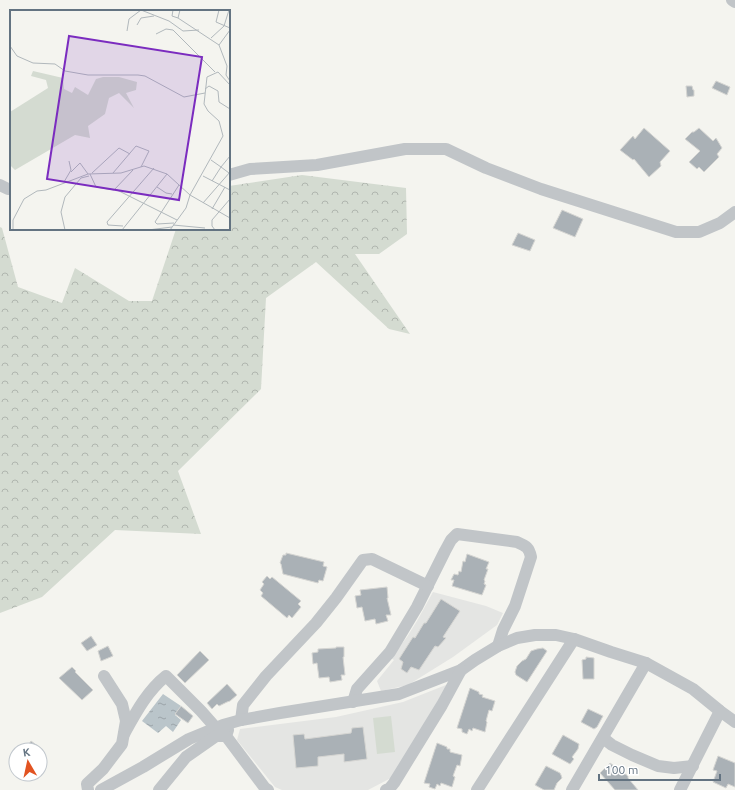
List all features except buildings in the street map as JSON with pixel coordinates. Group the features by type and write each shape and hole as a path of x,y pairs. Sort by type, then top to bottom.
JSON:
{"street":[{"path":"230,175 250,169 317,165 405,149 446,149 486,168 541,191 676,232 699,232 720,223 735,212"},
{"path":"0,185 10,189"},
{"path":"352,702 357,689 390,652 417,607 451,540 457,534 517,542 526,546 530,550 531,557 515,606 503,630 498,646"},
{"path":"226,736 243,705 266,676 316,623 363,560 372,559 428,586"},
{"path":"101,790 189,739 235,721 399,694 461,670 498,646 517,638 535,635 556,635 574,639 646,663 693,690 735,722"},
{"path":"476,790 574,639"},
{"path":"572,790 646,663"},
{"path":"389,790 434,718 461,670"},
{"path":"88,790 87,784 103,769 122,744 126,721 122,704 104,676"},
{"path":"124,734 135,714 157,683 166,676 216,728"},
{"path":"680,790 720,711"},
{"path":"159,790 186,757 216,736 226,736"},
{"path":"226,736 268,790"},
{"path":"603,738 612,745 658,766 674,768 693,766"}],"shaded area":[{"path":"433,592 486,606 503,613 497,625 453,657 408,685 381,691 377,681 394,660 391,658 407,637"},
{"path":"446,685 443,699 391,778 368,790 282,790 275,787 237,740 240,729 336,717 403,702"}],"green space":[{"path":"302,175 406,188 407,234 379,254 355,254 410,334 389,329 316,262 266,298 261,389 178,471 201,534 115,530 42,597 0,613 0,227 2,228 18,287 62,303 75,268 129,301 152,301 176,230 230,230 230,186"},
{"path":"391,716 395,752 377,754 373,718"}],"water":[{"path":"163,694 181,706 175,715 181,720 173,732 166,726 158,733 142,721"}]}
